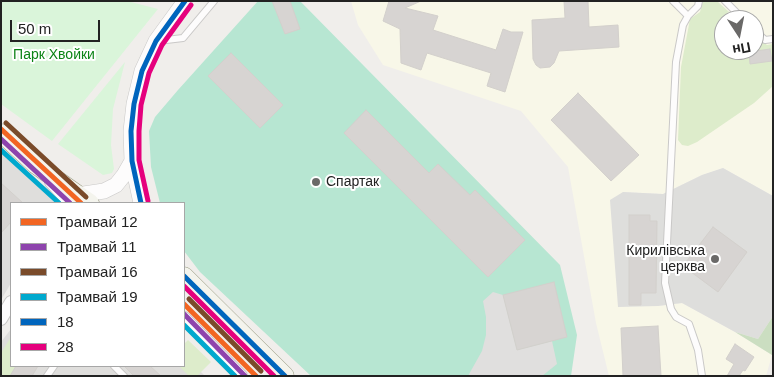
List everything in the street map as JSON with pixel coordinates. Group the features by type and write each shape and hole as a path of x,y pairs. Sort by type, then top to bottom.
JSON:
{"main road":[{"path":"1,133 77,201 96,199 102,202"},
{"path":"185,277 285,376"}],"street":[{"path":"141,202 132,161 134,104 142,71 156,41 185,1"},
{"path":"77,201 116,185 132,161"},
{"path":"1,319 10,304"},
{"path":"185,319 241,376"}],"lane":[{"path":"156,41 183,38 214,1"},
{"path":"673,1 688,16"},
{"path":"699,1 698,6 688,16 683,25 676,62 665,283 671,309 676,316 689,324 698,350 702,376"},
{"path":"725,1 734,10"},
{"path":"115,367 124,376"}],"shaded area":[{"path":"351,1 773,1 773,196 723,168 702,175 663,194 623,192 658,306 682,303 772,355 766,376 609,376 596,323 568,167 521,111 383,65 358,25"},
{"path":"1,151 55,202 10,202 10,285 1,300"},
{"path":"723,168 773,196 773,316 758,339 735,332 682,303 618,307 610,200 623,192 663,194 702,175"},
{"path":"493,292 503,295 517,350 552,341 557,364 542,376 468,376 482,351 486,335 486,317 483,301"},
{"path":"10,330 10,367 185,367 185,356 205,376 1,376 1,342"}],"green space":[{"name":"Парк Хвойки","path":"1,1 127,1 158,9 52,141 1,104"},
{"name":"Спартак","path":"258,1 300,1 560,265 577,335 571,376 311,376 200,272 185,252 185,202 160,202 151,167 149,131 155,117"},
{"path":"703,1 718,2 727,10 714,10 714,60 764,60 764,42 767,45 773,44 773,86 754,103 697,142 688,146 682,145 678,140 681,67 690,19 700,12"},
{"name":"Парк Хвойки","path":"125,62 113,109 111,145 114,169 112,173 103,175 58,144"},
{"path":"773,316 773,362 772,355 735,332 758,339"},
{"path":"10,339 10,367 15,367 10,376 1,376 1,353"},
{"path":"188,340 211,362 197,376 189,376 180,367 185,367 185,343"}],"building":[{"path":"272,1 290,1 300,29 285,34"},
{"path":"389,1 421,1 405,8 438,16 433,30 496,50 503,29 511,32 523,32 505,92 487,86 491,73 427,53 421,70 401,63 400,29 383,21"},
{"path":"564,1 588,1 589,27 618,25 619,47 559,51 554,63 550,67 540,68 536,65 533,59 532,20 565,18"},
{"path":"770,49 772,61 750,64 750,60 764,60 764,50"},
{"path":"231,53 283,105 260,128 208,76"},
{"path":"578,93 639,155 611,181 551,120"},
{"path":"366,110 429,173 438,164 470,195 475,190 525,240 488,277 344,133"},
{"path":"1,183 22,202 10,202 10,223 1,233"},
{"path":"629,215 650,215 650,221 657,221 656,293 641,293 641,305 629,305"},
{"name":"Кирилівська церква","path":"713,227 747,252 718,292 683,266"},
{"path":"554,282 567,337 517,350 503,295"},
{"path":"658,326 661,376 623,376 621,328"},
{"path":"735,344 754,357 745,371 743,370 739,376 727,376 734,364 726,359"},
{"path":"15,367 37,367 32,376 10,376"},
{"path":"125,367 151,367 161,376 134,376"}],"tram line":[{"name":"16","path":"6,123 86,197"},
{"name":"12","path":"1,129 80,202"},
{"name":"11","path":"1,139 69,202"},
{"name":"19","path":"1,150 58,202"},
{"name":"16","path":"189,299 261,371"},
{"name":"12","path":"185,305 256,376"},
{"name":"11","path":"185,315 245,376"},
{"name":"19","path":"185,326 235,376"}],"transit line":[{"name":"18","path":"141,202 132,161 131,131 134,104 142,71 156,41 185,1"},
{"name":"28","path":"148,201 139,160 141,105 149,73 162,45 191,5"},
{"name":"18","path":"185,277 285,376"},
{"name":"28","path":"185,287 274,376"}],"place":[{"name":"Спартак","path":"316,182"},
{"name":"Кирилівська церква","path":"715,259"}]}
